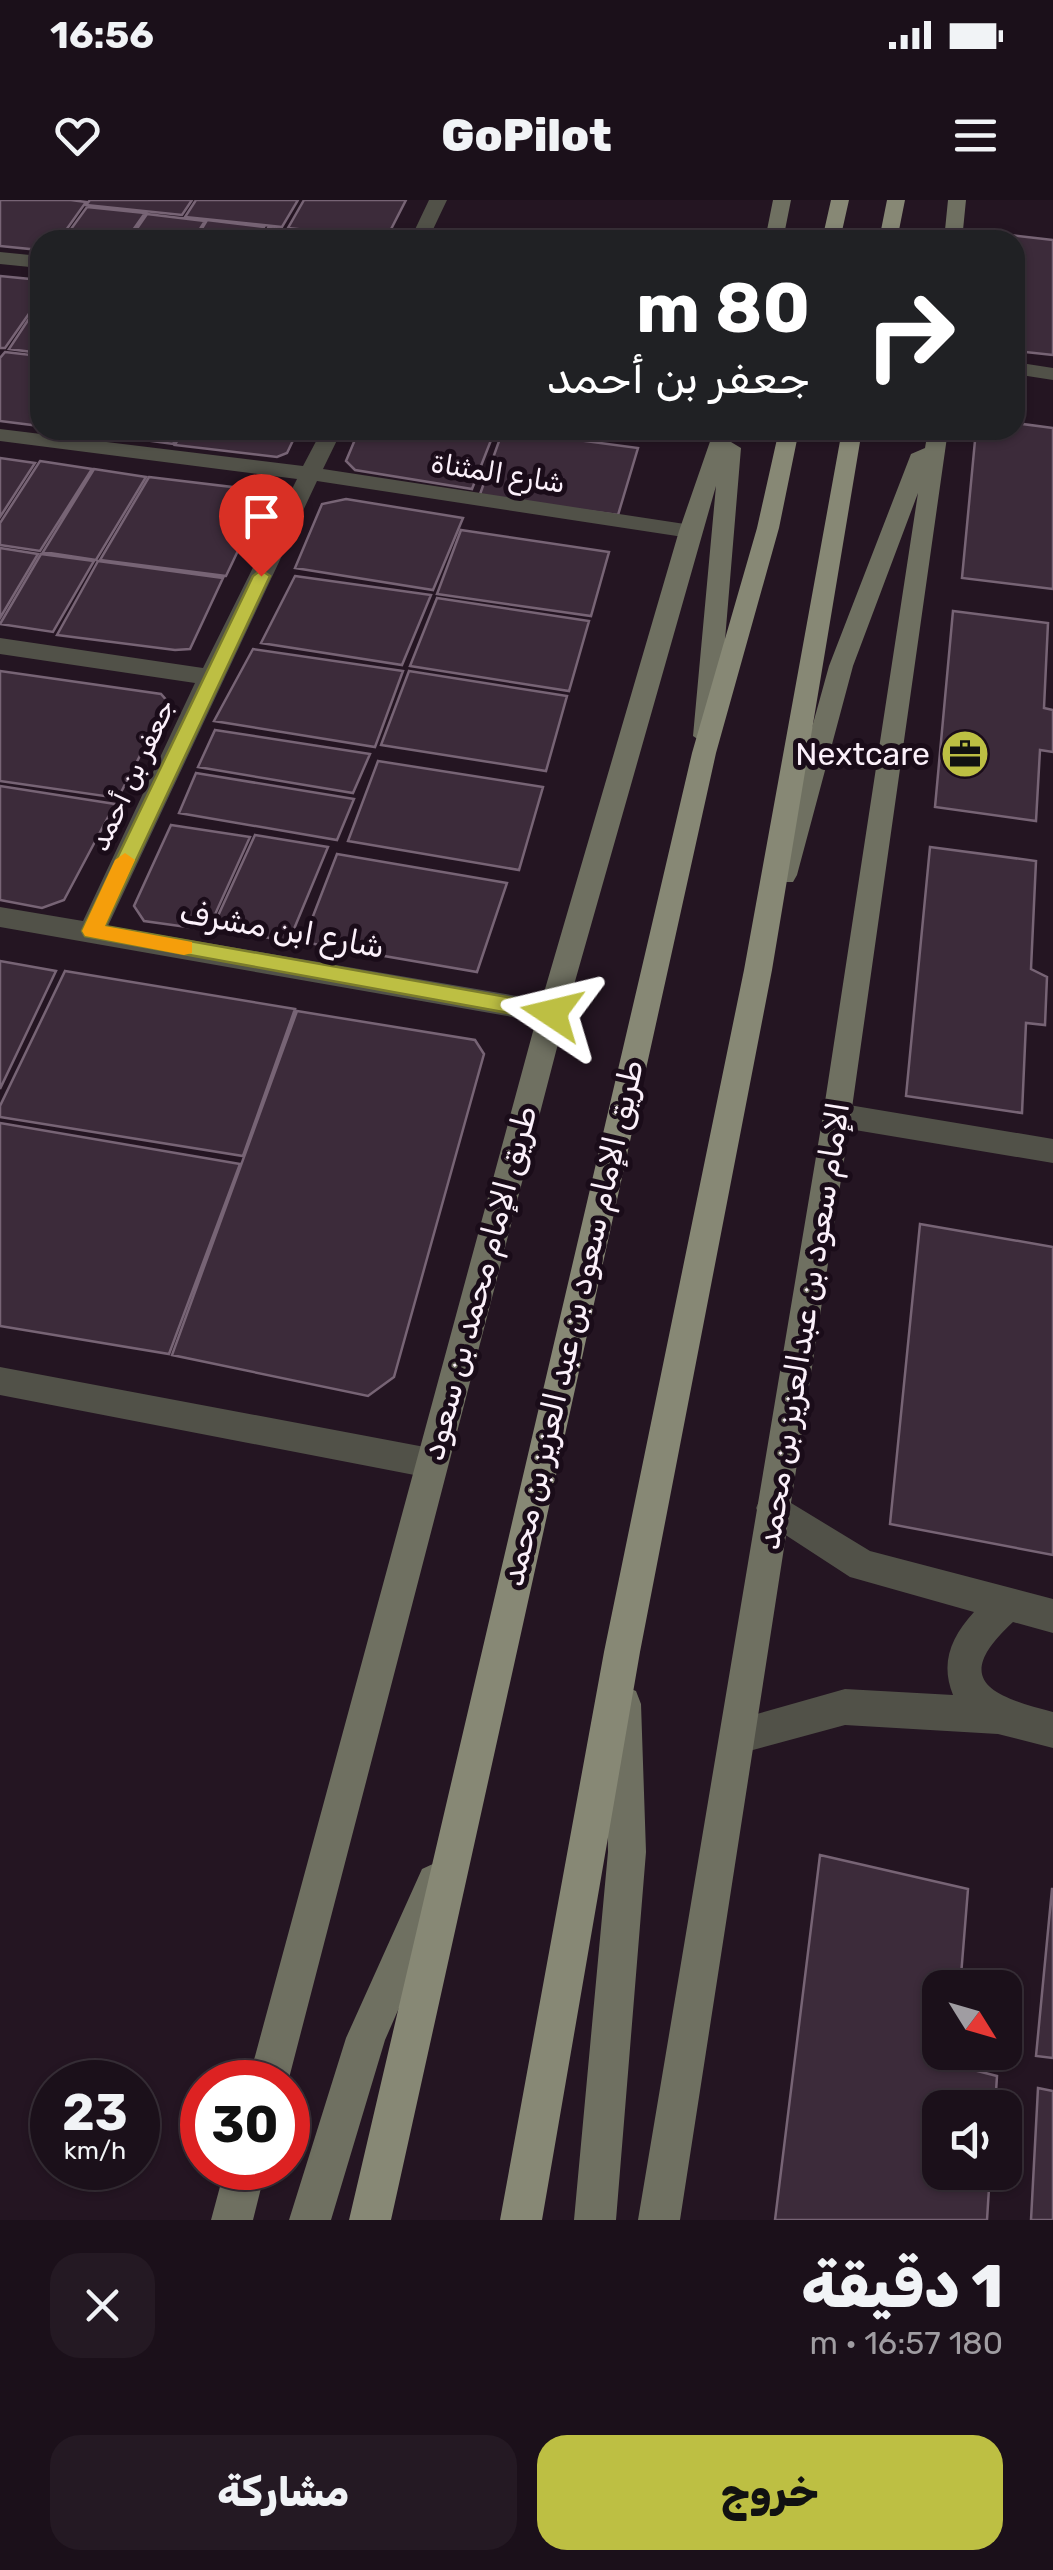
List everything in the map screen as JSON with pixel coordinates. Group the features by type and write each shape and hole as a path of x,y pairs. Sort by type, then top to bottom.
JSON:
{"main road":[{"path":"833,230 840,200"},
{"path":"890,230 896,200"},
{"name":"طريق الإمام سعود بن عبد العزيز بن محمد","path":"370,2220 704,753 768,528 788,440"},
{"path":"522,2220 622,1652 758,970 850,440"}],"street":[{"path":"424,230 438,200"},
{"path":"770,200 774,230"},
{"path":"776,230 782,200"},
{"path":"954,230 957,200"},
{"path":"0,258 30,261"},
{"path":"1025,370 1053,374"},
{"name":"شارع المثناة","path":"0,435 30,439"},
{"name":"شارع المثناة","path":"40,440 312,474 690,531"},
{"name":"جعفر بن أحمد","path":"92,931 210,677 327,440"},
{"name":"طريق الإمام محمد بن سعود","path":"274,2060 552,1013 690,531 724,440"},
{"path":"704,753 727,440"},
{"path":"758,970 840,666 930,440"},
{"name":"الإمام سعود بن عبدالعزيز بن محمد","path":"659,2220 837,1115 933,440"},
{"path":"0,646 210,677"},
{"name":"شارع ابن مشرف","path":"0,917 552,1013"},
{"path":"837,1115 1053,1151"},
{"path":"0,1381 430,1464"},
{"path":"772,1508 862,1564 1053,1616"},
{"path":"998,1716 968,1687 964,1654 978,1631 1005,1606"},
{"path":"595,2220 627,1852 622,1652"},
{"path":"738,1736 845,1707 998,1716 1053,1730"},
{"path":"310,2220 366,2038 455,1838"},
{"path":"232,2220 240,2190"}],"building":[{"path":"0,200 86,202 66,230 30,230 30,249 0,246"},
{"path":"90,200 192,200 182,215 86,205"},
{"path":"196,200 298,200 282,227 185,217"},
{"path":"304,200 406,200 391,230 288,228"},
{"path":"87,207 145,213 133,230 70,230"},
{"path":"147,214 205,221 199,230 136,230"},
{"path":"207,220 264,227 262,230 201,230"},
{"path":"1025,237 1053,240 1053,355 1025,352"},
{"path":"0,276 30,279 30,312 5,348 0,348"},
{"path":"30,317 30,352 9,349"},
{"path":"5,352 30,355 30,425 0,421 0,358"},
{"path":"1025,424 1053,428 1053,589 962,578 975,440 1025,440"},
{"path":"144,440 175,440 173,444"},
{"path":"178,440 293,440 287,453 277,457 175,445"},
{"path":"355,440 491,440 472,489 355,470 346,461"},
{"path":"499,440 578,440 638,448 618,515 479,497"},
{"path":"0,458 35,463 0,517"},
{"path":"40,461 92,469 40,551 0,545 0,523"},
{"path":"94,469 146,477 96,560 43,552"},
{"path":"149,477 257,490 263,498 226,576 100,560"},
{"path":"346,499 463,518 433,590 295,568 322,504"},
{"path":"461,530 609,552 591,616 437,594"},
{"path":"0,548 38,554 0,618"},
{"path":"41,554 94,561 53,632 0,624"},
{"path":"98,561 223,578 190,649 57,635"},
{"path":"295,576 431,595 402,665 261,643"},
{"path":"437,598 589,621 569,691 410,666"},
{"path":"953,611 1048,623 1044,708 1053,710 1053,752 1040,750 1036,821 935,807"},
{"path":"253,649 403,671 375,747 214,721"},
{"path":"0,671 161,694 168,702 118,798 0,781"},
{"path":"409,671 567,696 546,771 381,745"},
{"path":"215,730 370,754 353,793 198,767"},
{"path":"378,761 543,787 519,870 348,841"},
{"path":"196,773 354,799 337,840 179,813"},
{"path":"0,786 115,804 64,900 42,908 0,900"},
{"path":"171,825 250,837 208,930 144,921 134,906"},
{"path":"255,835 328,847 289,941 212,929"},
{"path":"930,847 1036,861 1031,969 1047,977 1045,1025 1026,1023 1022,1113 906,1096"},
{"path":"337,854 507,883 477,972 303,942"},
{"path":"0,961 56,971 0,1089"},
{"path":"65,971 295,1009 243,1156 0,1117 0,1106"},
{"path":"297,1011 475,1040 484,1054 394,1377 368,1396 172,1355"},
{"path":"0,1123 240,1164 169,1354 0,1326"},
{"path":"920,1224 1053,1247 1053,1555 890,1524"},
{"path":"820,1855 968,1889 961,1970 922,1970 922,2070 974,2070 997,2076 996,2090 922,2090 922,2190 989,2190 987,2220 775,2220"},
{"path":"1053,1889 1053,2058 1036,2056"},
{"path":"1038,2088 1053,2091 1053,2220 1031,2220"}],"slow traffic":[{"path":"125,860 92,931 184,948"}],"place":[{"name":"Nextcare","path":"965,754"}],"route":[{"path":"261,576 92,931 552,1013"}]}
